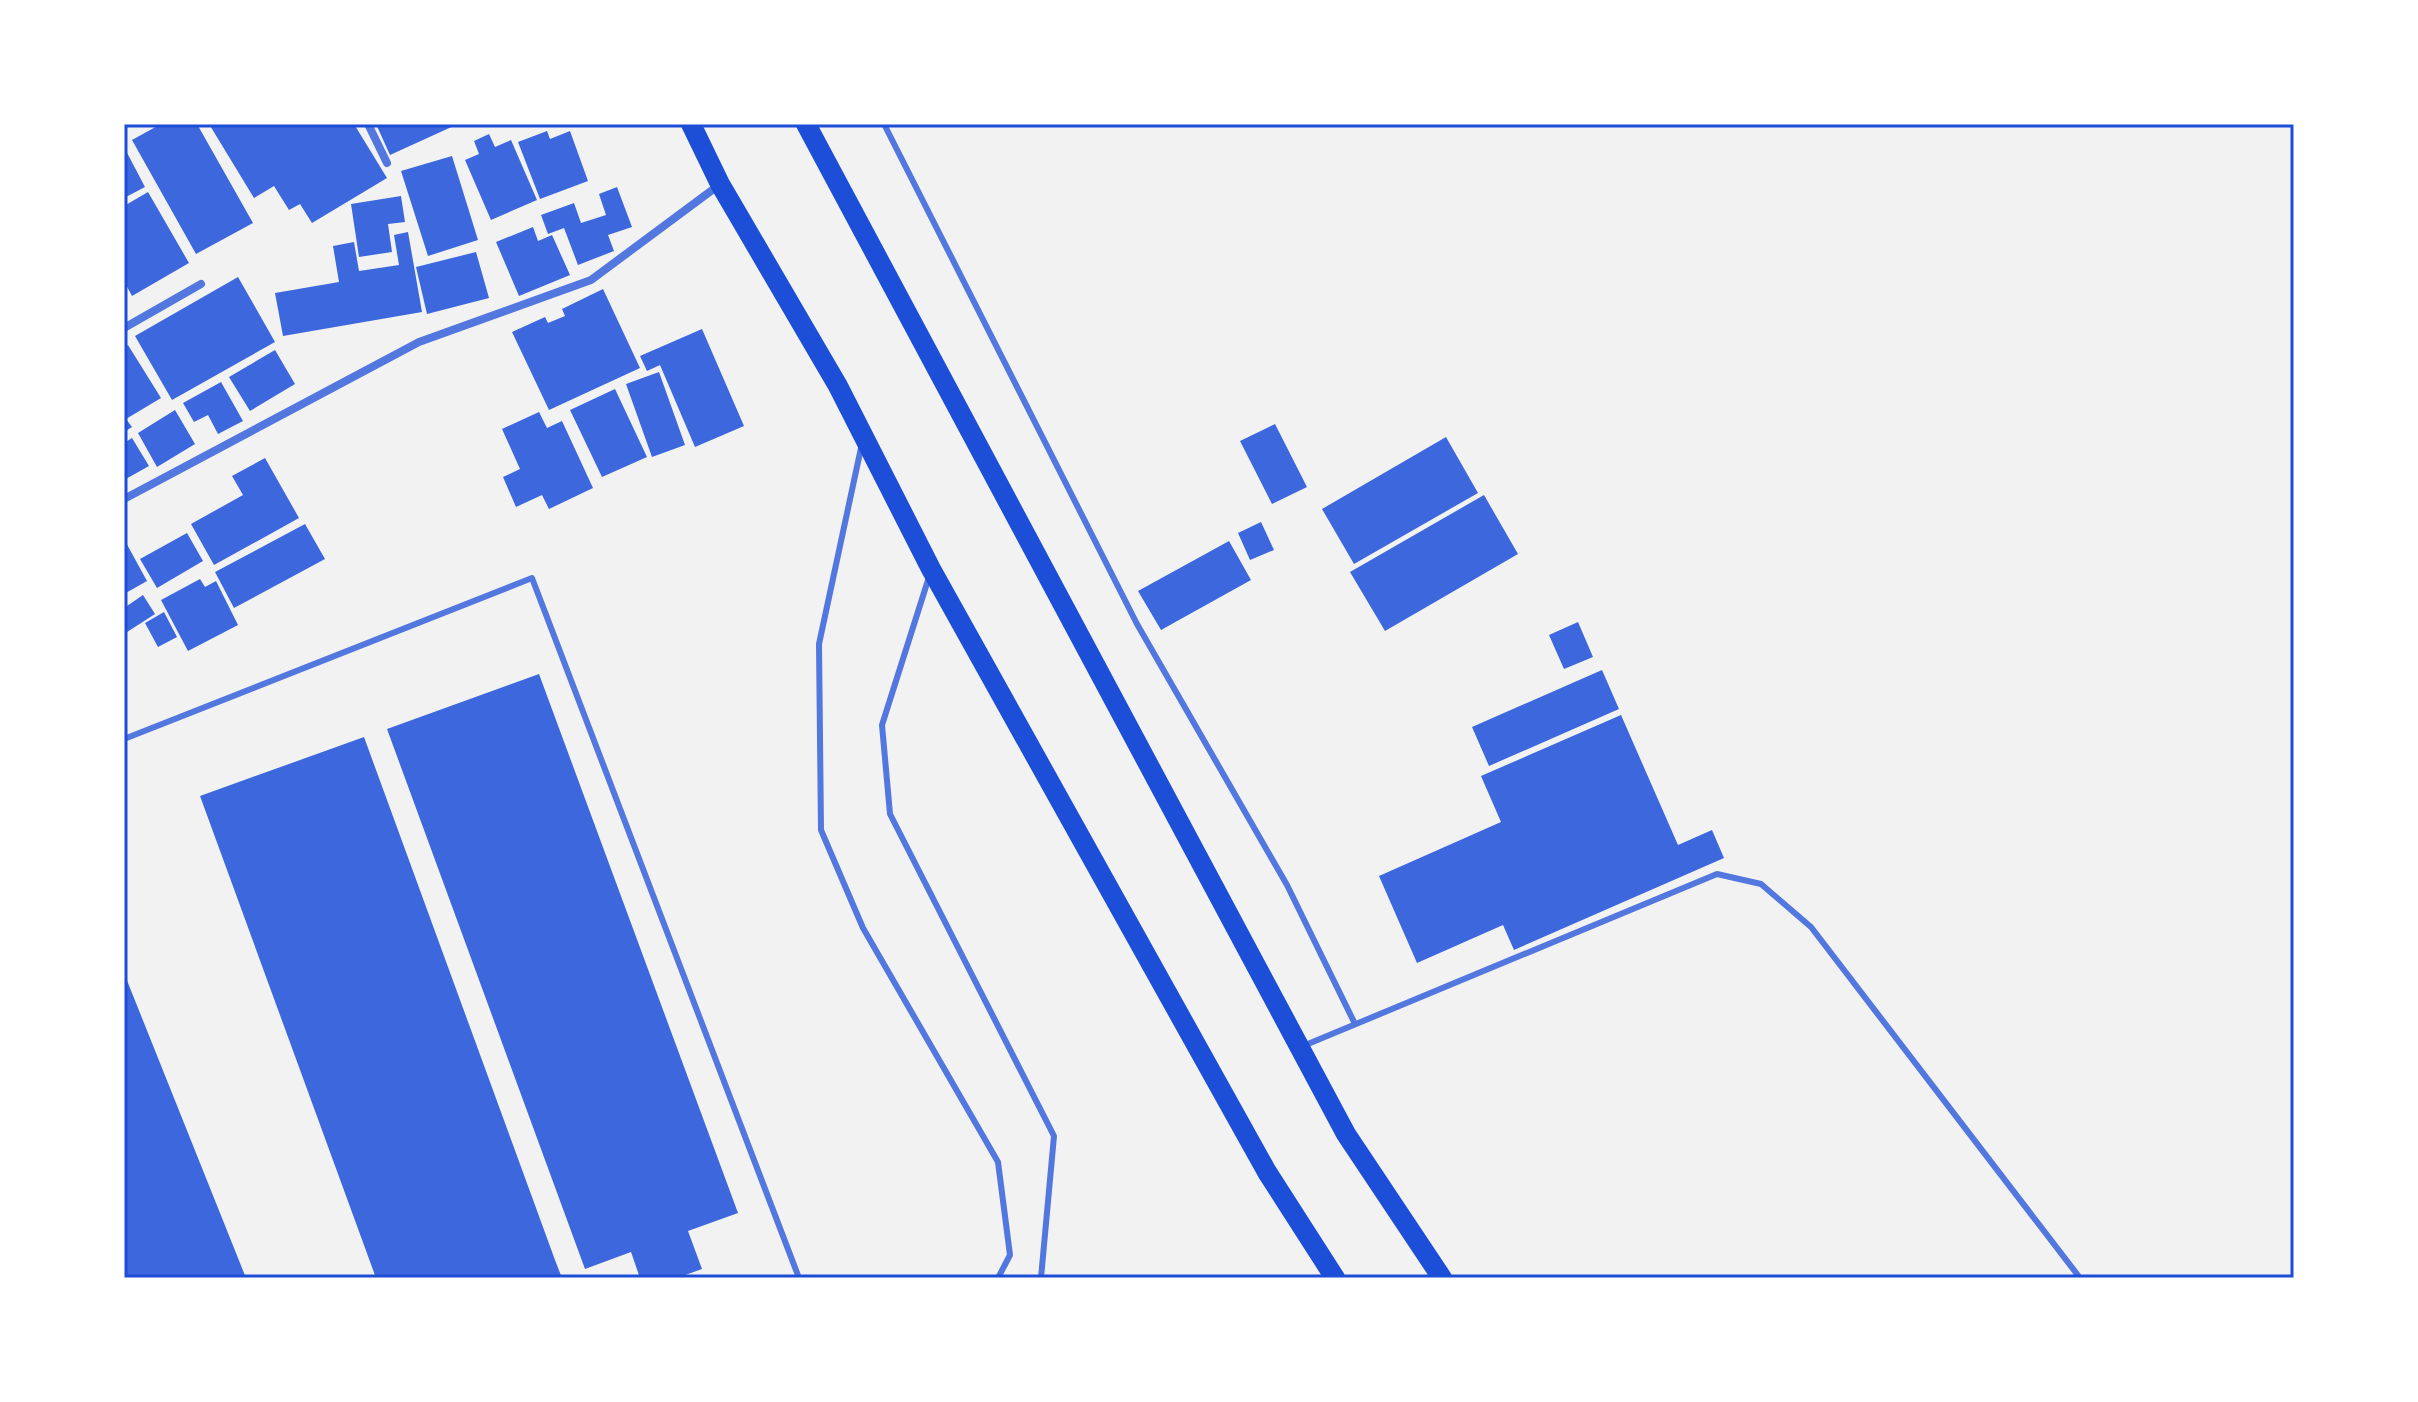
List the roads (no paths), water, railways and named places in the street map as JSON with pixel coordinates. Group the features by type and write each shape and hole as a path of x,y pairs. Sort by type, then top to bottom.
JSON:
{"main road":[{"path":"691,124 720,184 838,386 931,569 1267,1172 1335,1278"},
{"path":"806,124 1346,1134 1442,1278"}],"street":[{"path":"368,124 387,163"},
{"path":"124,499 419,342 591,280 720,184"},
{"path":"124,328 201,284"}],"lane":[{"path":"884,124 1137,624 1287,885 1355,1024"},
{"path":"863,440 819,644 821,830 863,928 998,1162 1010,1255 998,1278"},
{"path":"931,569 882,725 890,814 1054,1136 1041,1278"},
{"path":"124,739 532,578 799,1278"},
{"path":"1300,1048 1717,874 1761,884 1811,927 2080,1278"}]}
